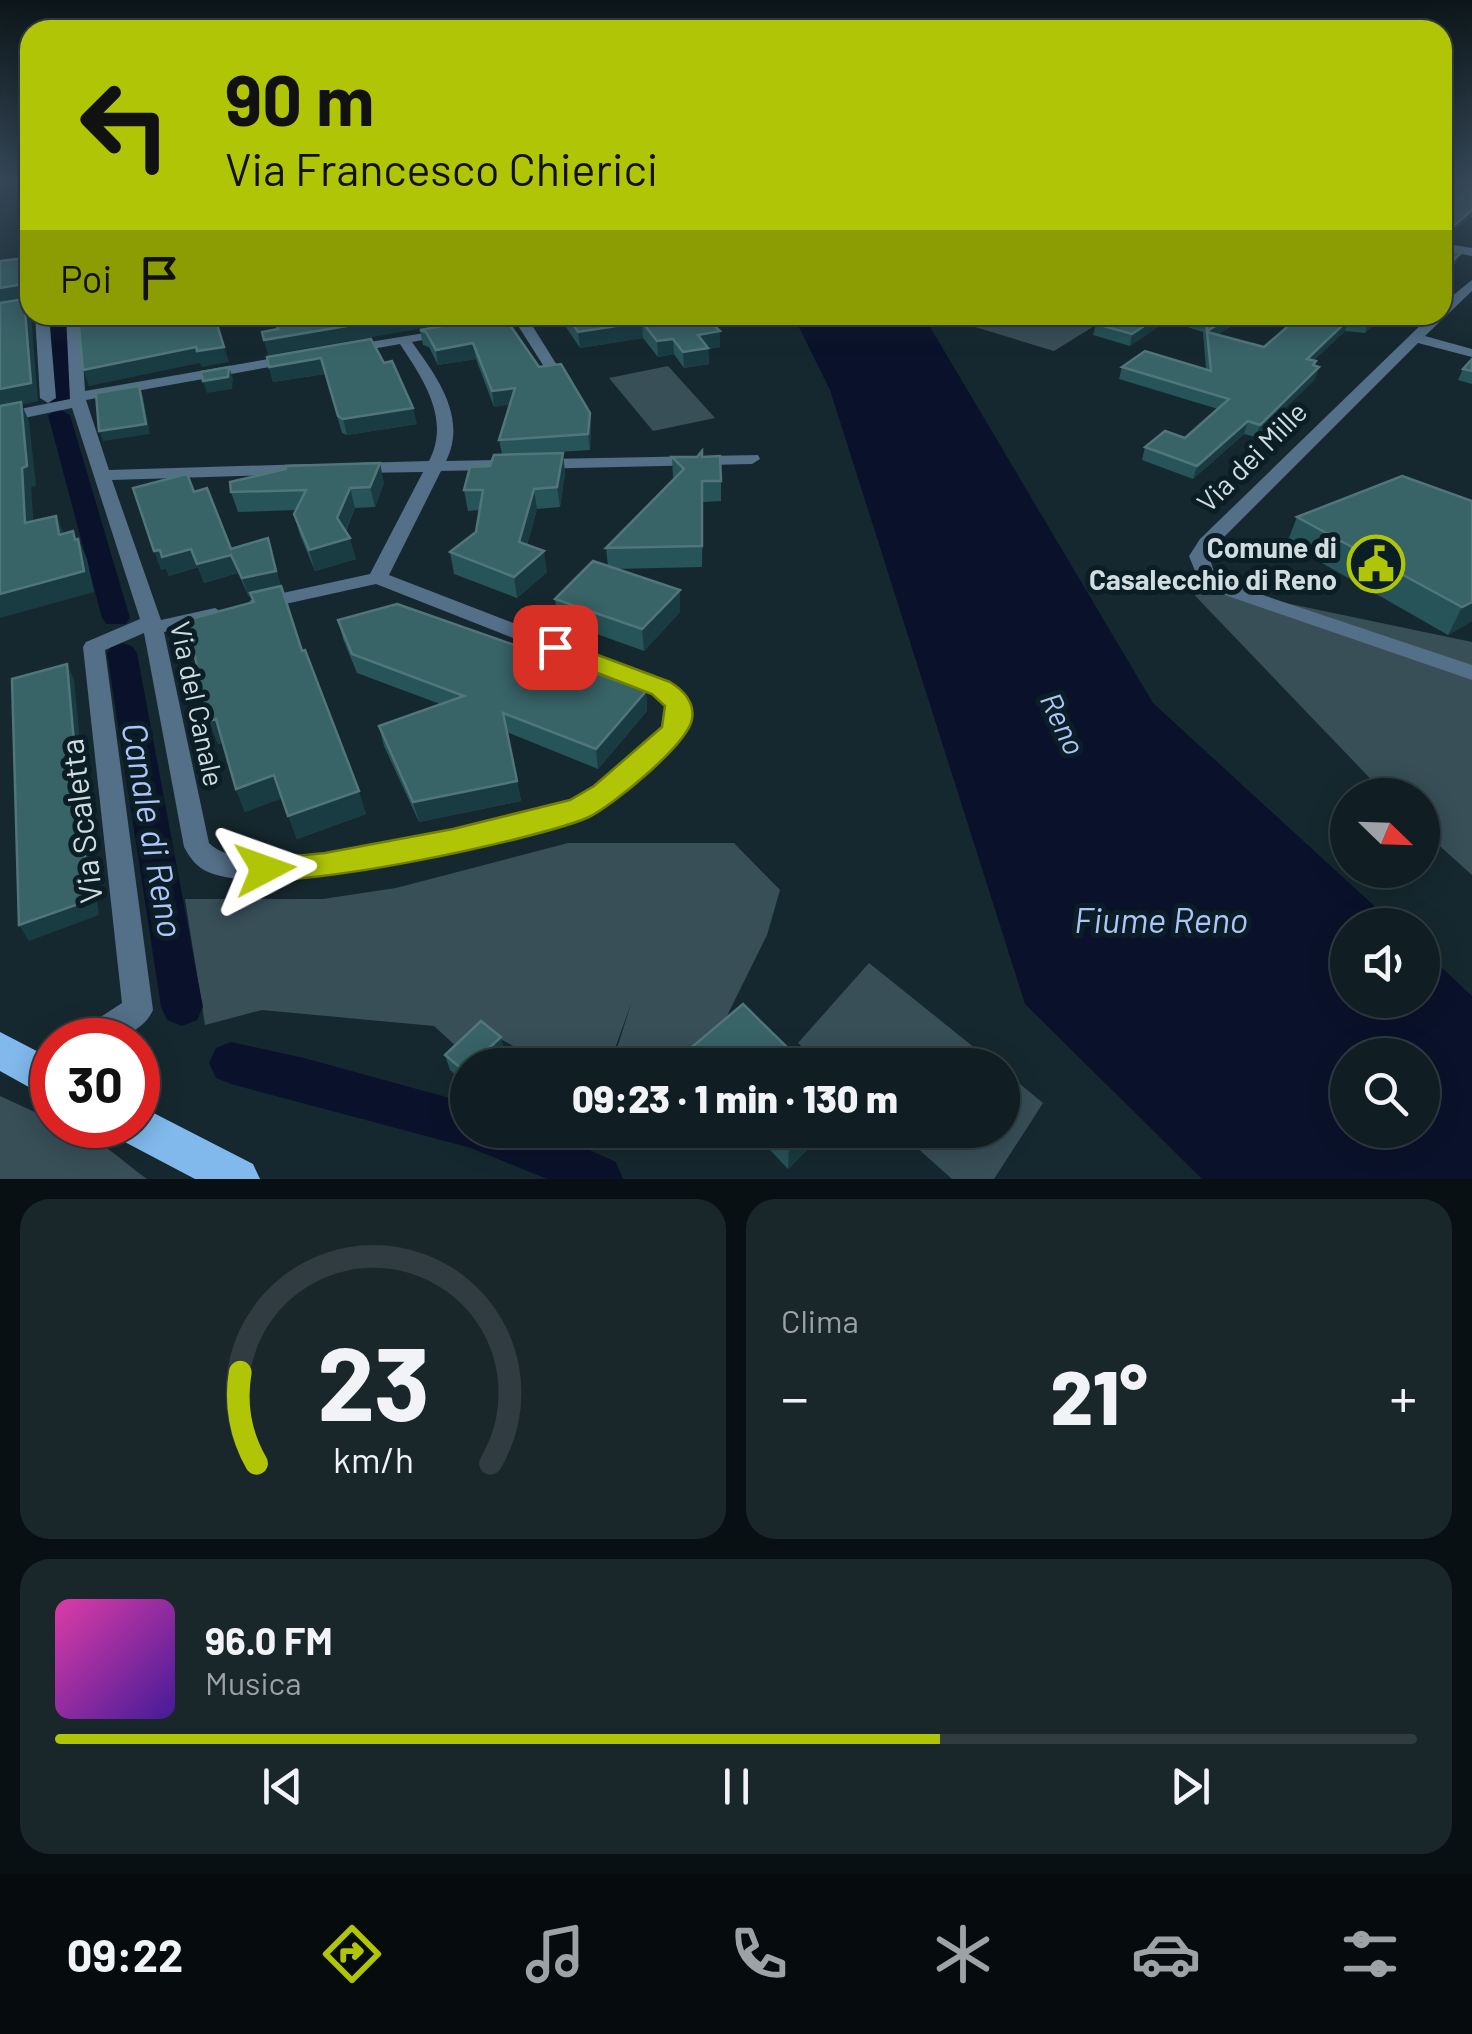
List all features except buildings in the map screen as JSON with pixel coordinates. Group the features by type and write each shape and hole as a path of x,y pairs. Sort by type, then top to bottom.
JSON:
{"main road":[{"path":"0,1050 30,1067"},
{"path":"160,1138 238,1179"}],"street":[{"name":"Via dei Mille","path":"1452,303 1472,284"},
{"path":"43,325 48,398"},
{"name":"Via del Canale","path":"74,325 78,400 151,626 198,846 220,866 265,869 325,865 453,841 578,809 604,794 672,733 679,720 673,696 661,688 378,578"},
{"path":"470,328 489,325"},
{"path":"524,325 554,370"},
{"name":"Via dei Mille","path":"1429,325 1198,556 1204,572 1232,591 1472,674"},
{"path":"326,353 453,331"},
{"path":"1415,338 1472,354"},
{"path":"151,626 378,578 448,430 440,393 402,339"},
{"path":"0,418 307,356"},
{"path":"100,475 752,459"},
{"name":"Via Scaletta","path":"126,1018 138,1010 94,647 151,626"}],"shaded area":[{"path":"974,325 1096,325 1054,351"},
{"path":"668,366 715,418 653,431 609,378"},
{"path":"1181,581 1472,642 1472,875 1440,846 1440,778 1370,778"},
{"path":"568,843 734,843 780,890 767,935 720,1030 700,1048 617,1048 632,1001 615,1048 515,1048 481,1028 457,1047 434,1026 262,1010 205,1025 185,899 323,899 396,888"},
{"path":"869,963 975,1048 804,1048 798,1043"},
{"path":"1020,1084 1043,1103 1020,1139"},
{"path":"0,1096 30,1110 30,1148 106,1148 147,1179 0,1179"},
{"path":"917,1148 1014,1148 994,1179 952,1179"}],"water":[{"name":"Fiume Reno","path":"798,325 929,325 1153,703 1330,865 1330,888 1355,888 1376,908 1330,908 1330,1018 1440,1018 1440,966 1472,996 1472,1179 1202,1179 1025,1004 830,390"}],"waterway":[{"path":"59,400 60,325"},
{"name":"Canale di Reno","path":"59,415 116,618"},
{"name":"Canale di Reno","path":"122,653 182,1007"},
{"name":"Canale di Reno","path":"231,1063 304,1079 450,1121"},
{"name":"Canale di Reno","path":"532,1148 599,1179"}],"place":[{"name":"Comune di Casalecchio di Reno","path":"1376,564"}],"route":[{"path":"265,869 325,865 453,841 578,809 604,794 672,733 679,720 678,706 673,696 661,688 555,647"}],"water label":[{"name":"Reno","path":"1062,724"}]}
